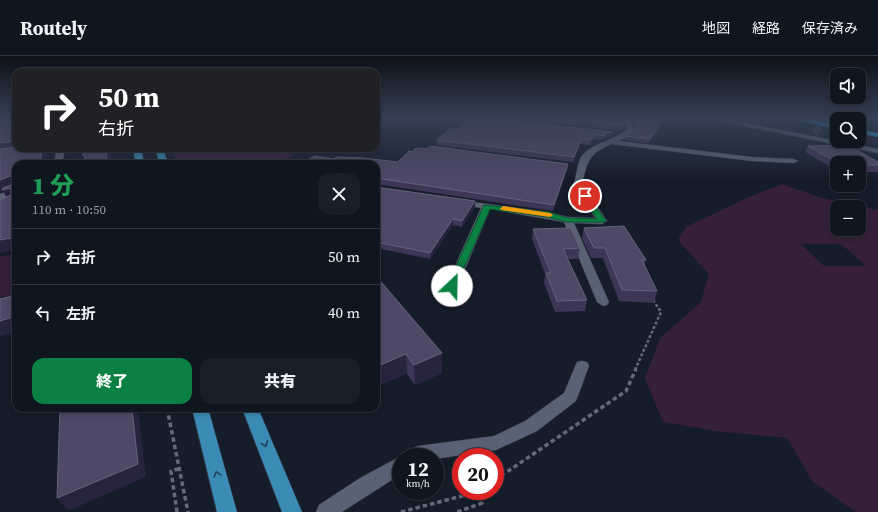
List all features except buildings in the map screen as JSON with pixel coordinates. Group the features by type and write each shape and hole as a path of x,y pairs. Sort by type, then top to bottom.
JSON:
{"main road":[{"path":"201,412 227,512"},
{"path":"252,412 292,512"}],"street":[{"path":"450,200 548,215 568,220 602,221 578,184 577,168 589,154 609,138"},
{"path":"619,138 752,159 794,161"},
{"path":"822,138 878,151"},
{"path":"0,156 26,152"},
{"path":"0,197 12,193"},
{"path":"452,286 487,206"},
{"path":"568,220 603,302"},
{"path":"444,450 496,443 531,426 570,397 582,366"},
{"path":"326,512 367,484 392,469"}],"path":[{"path":"504,474 626,391 661,312 652,299"},
{"path":"168,412 178,469 188,512"},
{"path":"177,512 170,471 178,469"},
{"path":"401,512 452,499"},
{"path":"457,512 482,503 481,500"}],"shaded area":[{"path":"292,152 293,156 282,160 180,160 173,153"},
{"path":"782,184 819,197 833,200 830,200 830,236 866,236 866,207 878,210 878,512 856,512 813,482 787,438 715,431 663,422 645,378 660,338 701,302 709,274 678,240 686,227 749,197","holes":["801,244 841,244 866,266 824,266"]},
{"path":"12,254 12,296 0,297 0,257"}],"slow traffic":[{"path":"503,209 550,215"}],"route":[{"path":"452,286 487,206 548,215 568,220 586,222 602,221 600,215 585,196"}]}
